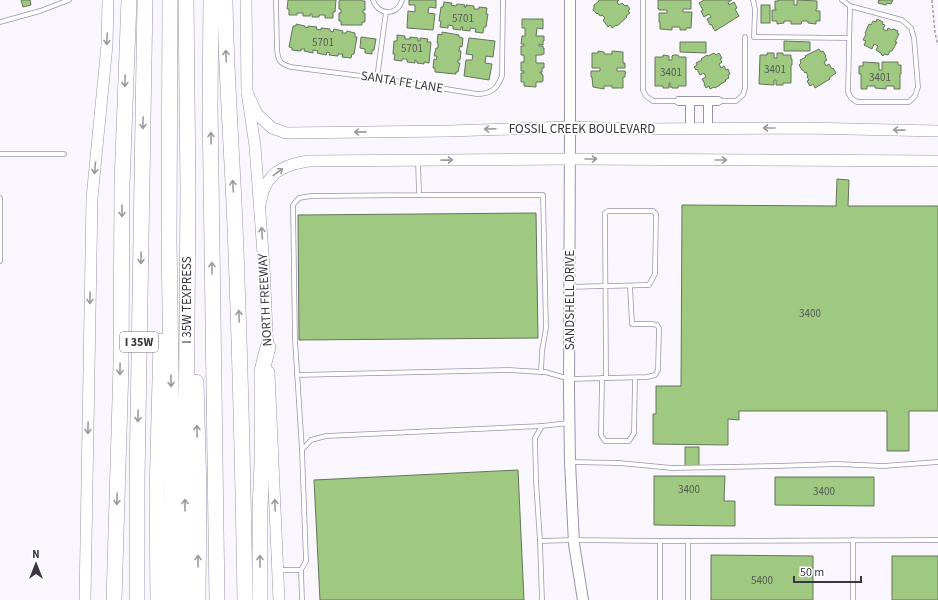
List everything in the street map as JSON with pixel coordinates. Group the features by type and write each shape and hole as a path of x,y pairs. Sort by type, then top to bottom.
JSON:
{"highway":[{"path":"114,598 120,366 122,184 129,0"},
{"name":"I 35W","path":"137,600 137,480 146,0"},
{"name":"I 35W TEXPRESS","path":"170,0 169,258 172,436 171,600"},
{"name":"I 35W TEXPRESS","path":"184,600 187,246 186,0"},
{"path":"211,0 210,105 218,600"},
{"name":"NORTH FREEWAY","path":"225,0 225,42 234,201 240,355 245,600"},
{"path":"187,246 193,271 199,492 198,600"},
{"path":"158,600 157,472 162,304 163,273 169,258"},
{"path":"260,600 262,371 268,347"}],"main road":[{"path":"85,600 92,205 107,45 108,0"},
{"name":"NORTH FREEWAY","path":"246,0 247,92 255,146 265,280 279,600"},
{"name":"FOSSIL CREEK BOULEVARD","path":"247,92 257,114 272,128 286,133 449,131 570,127 805,128 938,131"},
{"path":"260,205 265,187 273,175 281,169 308,161 570,159 938,161"}],"street":[{"name":"SANDSHELL DRIVE","path":"570,0 570,462 574,540 582,600"},
{"path":"679,101 718,101"},
{"path":"690,101 690,128"},
{"path":"708,101 708,128"}],"lane":[{"path":"0,22 40,11 69,0"},
{"name":"SANTA FE LANE","path":"276,0 278,57 286,66 377,78 477,94 486,94 493,91 500,83 502,76 503,0 506,0"},
{"path":"373,0 378,9 386,12 394,11 401,5 402,0"},
{"path":"643,0 643,90 646,96 653,102 679,101"},
{"path":"753,0 756,9 754,37 849,38"},
{"path":"842,0 850,6 902,20 911,28 914,38 918,88 915,96 909,102 857,102 851,98 848,92 850,6"},
{"path":"377,78 386,12"},
{"path":"718,101 736,102 746,88 745,37"},
{"path":"0,154 64,154"},
{"path":"418,160 419,196"},
{"path":"302,600 301,570 306,561 302,450 295,340 293,205 299,198 311,196 543,195 546,328 542,351 542,372"},
{"path":"0,200 0,261"},
{"path":"570,286 605,286 630,286 650,285 655,274 656,214 653,211 608,211 605,213 605,286 604,378 601,435 605,441 628,441 634,433 635,378"},
{"path":"297,375 509,370 545,372 570,379 635,378 655,375 658,370 659,328 657,325 652,324 632,324 630,286"},
{"path":"302,450 311,440 326,436 542,426 570,423"},
{"path":"542,426 535,438 542,600"},
{"path":"570,462 619,463 672,468 837,464 883,466 938,462"},
{"path":"853,540 853,600"},
{"path":"540,541 938,540"},
{"path":"660,541 660,600"},
{"path":"688,541 688,600"},
{"path":"278,570 301,570"}],"path":[{"path":"932,0 935,33 938,45"}],"building":[{"path":"21,0 30,0 31,5 23,7"},
{"path":"288,0 336,0 335,12 333,12 333,18 325,18 325,15 312,17 312,14 310,14 310,16 303,16 303,13 289,15 289,9 287,9"},
{"path":"409,0 436,0 436,8 429,7 428,13 435,14 433,30 407,28 408,11 415,12 415,5 409,5"},
{"path":"599,0 619,0 617,2 619,5 622,3 625,6 627,5 630,9 628,11 630,13 617,26 616,25 612,28 610,25 608,27 603,20 605,18 593,10 594,5"},
{"path":"658,0 691,0 691,9 683,9 683,12 692,12 691,28 686,28 686,30 680,30 680,27 672,27 672,30 660,29 659,13 667,13 667,10 658,9"},
{"path":"704,0 732,0 728,2 729,5 734,2 737,8 735,9 739,16 715,31 707,19 711,17 709,14 704,17 701,11 703,10 699,3"},
{"path":"794,0 794,5 797,5 797,0 817,1 816,11 820,11 820,21 816,21 816,24 808,23 808,21 802,21 801,24 791,24 791,21 784,21 784,23 777,24 777,21 772,21 772,10 776,10 775,1"},
{"path":"879,0 893,0 891,4 887,3 886,5 878,3"},
{"path":"339,1 365,1 365,10 363,10 363,13 365,13 365,22 362,22 362,25 341,25 341,21 339,21 339,13 341,13 341,9 339,9"},
{"path":"444,2 452,3 451,5 456,6 457,4 465,5 464,7 466,7 466,5 474,6 474,9 479,9 479,7 487,8 486,14 488,14 486,27 484,27 483,33 475,32 476,29 470,28 470,31 462,30 463,27 461,27 461,30 453,29 453,26 448,25 448,28 440,27 441,21 439,21 441,7 443,7"},
{"path":"761,5 770,5 770,23 761,23"},
{"path":"522,19 543,19 543,29 537,28 536,36 544,36 543,45 539,44 539,46 543,46 544,54 536,55 536,63 544,63 544,68 542,68 542,72 540,72 543,75 543,81 536,82 536,87 524,86 524,82 521,82 521,73 524,73 524,71 521,71 521,62 524,62 524,55 521,55 521,46 524,46 524,44 521,44 522,36 525,36 525,28 522,28"},
{"path":"877,19 885,25 883,29 887,31 888,28 893,29 898,31 897,33 899,34 895,42 897,42 888,55 884,54 883,56 876,50 878,46 874,44 872,49 864,45 866,41 863,40 869,24 871,25 873,21 876,22"},
{"path":"296,24 308,28 308,26 317,27 316,29 321,30 321,28 330,29 330,31 333,32 334,29 343,31 342,33 346,33 347,31 355,33 355,37 357,37 354,54 352,54 351,58 342,57 343,54 338,54 338,56 329,55 330,53 327,52 326,55 317,53 318,51 313,50 313,53 304,51 305,49 301,49 301,51 292,50 292,48 289,47 293,26 296,26"},
{"path":"442,32 459,35 459,37 463,38 462,47 460,46 459,51 461,51 460,60 458,60 458,63 460,63 456,74 435,72 435,68 433,68 434,59 436,60 437,56 434,56 436,48 438,48 438,34 442,35"},
{"path":"397,35 405,36 405,39 410,39 410,37 418,38 418,41 420,41 420,38 428,39 427,42 431,42 429,63 417,63 415,60 415,63 407,62 407,59 402,59 402,61 394,60 394,41 397,41"},
{"path":"361,37 376,39 372,54 365,53 365,49 360,48"},
{"path":"469,38 495,41 493,57 486,56 485,63 492,64 489,80 464,76 466,60 472,60 473,55 466,54"},
{"path":"784,41 810,42 810,51 784,51"},
{"path":"680,42 706,42 706,53 680,52"},
{"path":"819,49 821,52 823,51 826,56 825,57 827,60 824,62 826,66 829,64 836,73 829,78 830,79 815,88 813,84 810,86 807,81 809,80 806,72 805,73 799,65 801,63 800,60 806,57 805,56"},
{"path":"598,51 604,52 604,54 612,54 612,51 623,52 623,63 625,63 625,68 617,68 617,71 626,72 625,77 623,77 623,88 604,86 604,89 593,87 591,71 600,71 600,68 592,68 592,53 598,53"},
{"path":"714,53 716,55 719,53 722,58 720,59 722,62 719,64 721,68 724,66 726,70 728,69 730,74 728,75 729,78 725,80 726,81 715,88 710,89 709,86 706,88 702,79 706,77 704,73 700,75 694,67 697,65 696,63 702,60 701,59"},
{"path":"767,53 774,53 774,58 777,58 777,53 791,55 791,83 776,85 776,80 774,80 774,85 759,84 760,55 767,55"},
{"path":"663,55 669,56 669,60 672,60 673,55 686,57 686,86 672,88 670,87 669,83 669,88 655,86 655,57 663,57"},
{"path":"863,62 879,63 879,70 882,70 882,62 898,62 898,65 901,65 900,89 894,89 894,86 886,86 886,89 875,88 875,86 867,86 867,89 861,89 861,74 859,74 859,66 863,66"},
{"path":"837,179 849,180 848,206 938,206 938,411 909,411 909,451 887,451 887,411 739,411 739,420 728,419 728,445 653,444 653,414 656,414 656,386 681,386 682,205 836,206"},
{"path":"536,213 538,338 299,340 298,215"},
{"path":"685,447 699,447 699,467 685,467"},
{"path":"518,470 524,600 320,600 314,480"},
{"path":"654,476 725,476 724,501 735,501 735,526 654,525"},
{"path":"775,477 874,477 874,506 775,505"},
{"path":"711,555 813,556 813,600 711,600"},
{"path":"892,556 938,556 938,600 892,600"}]}
